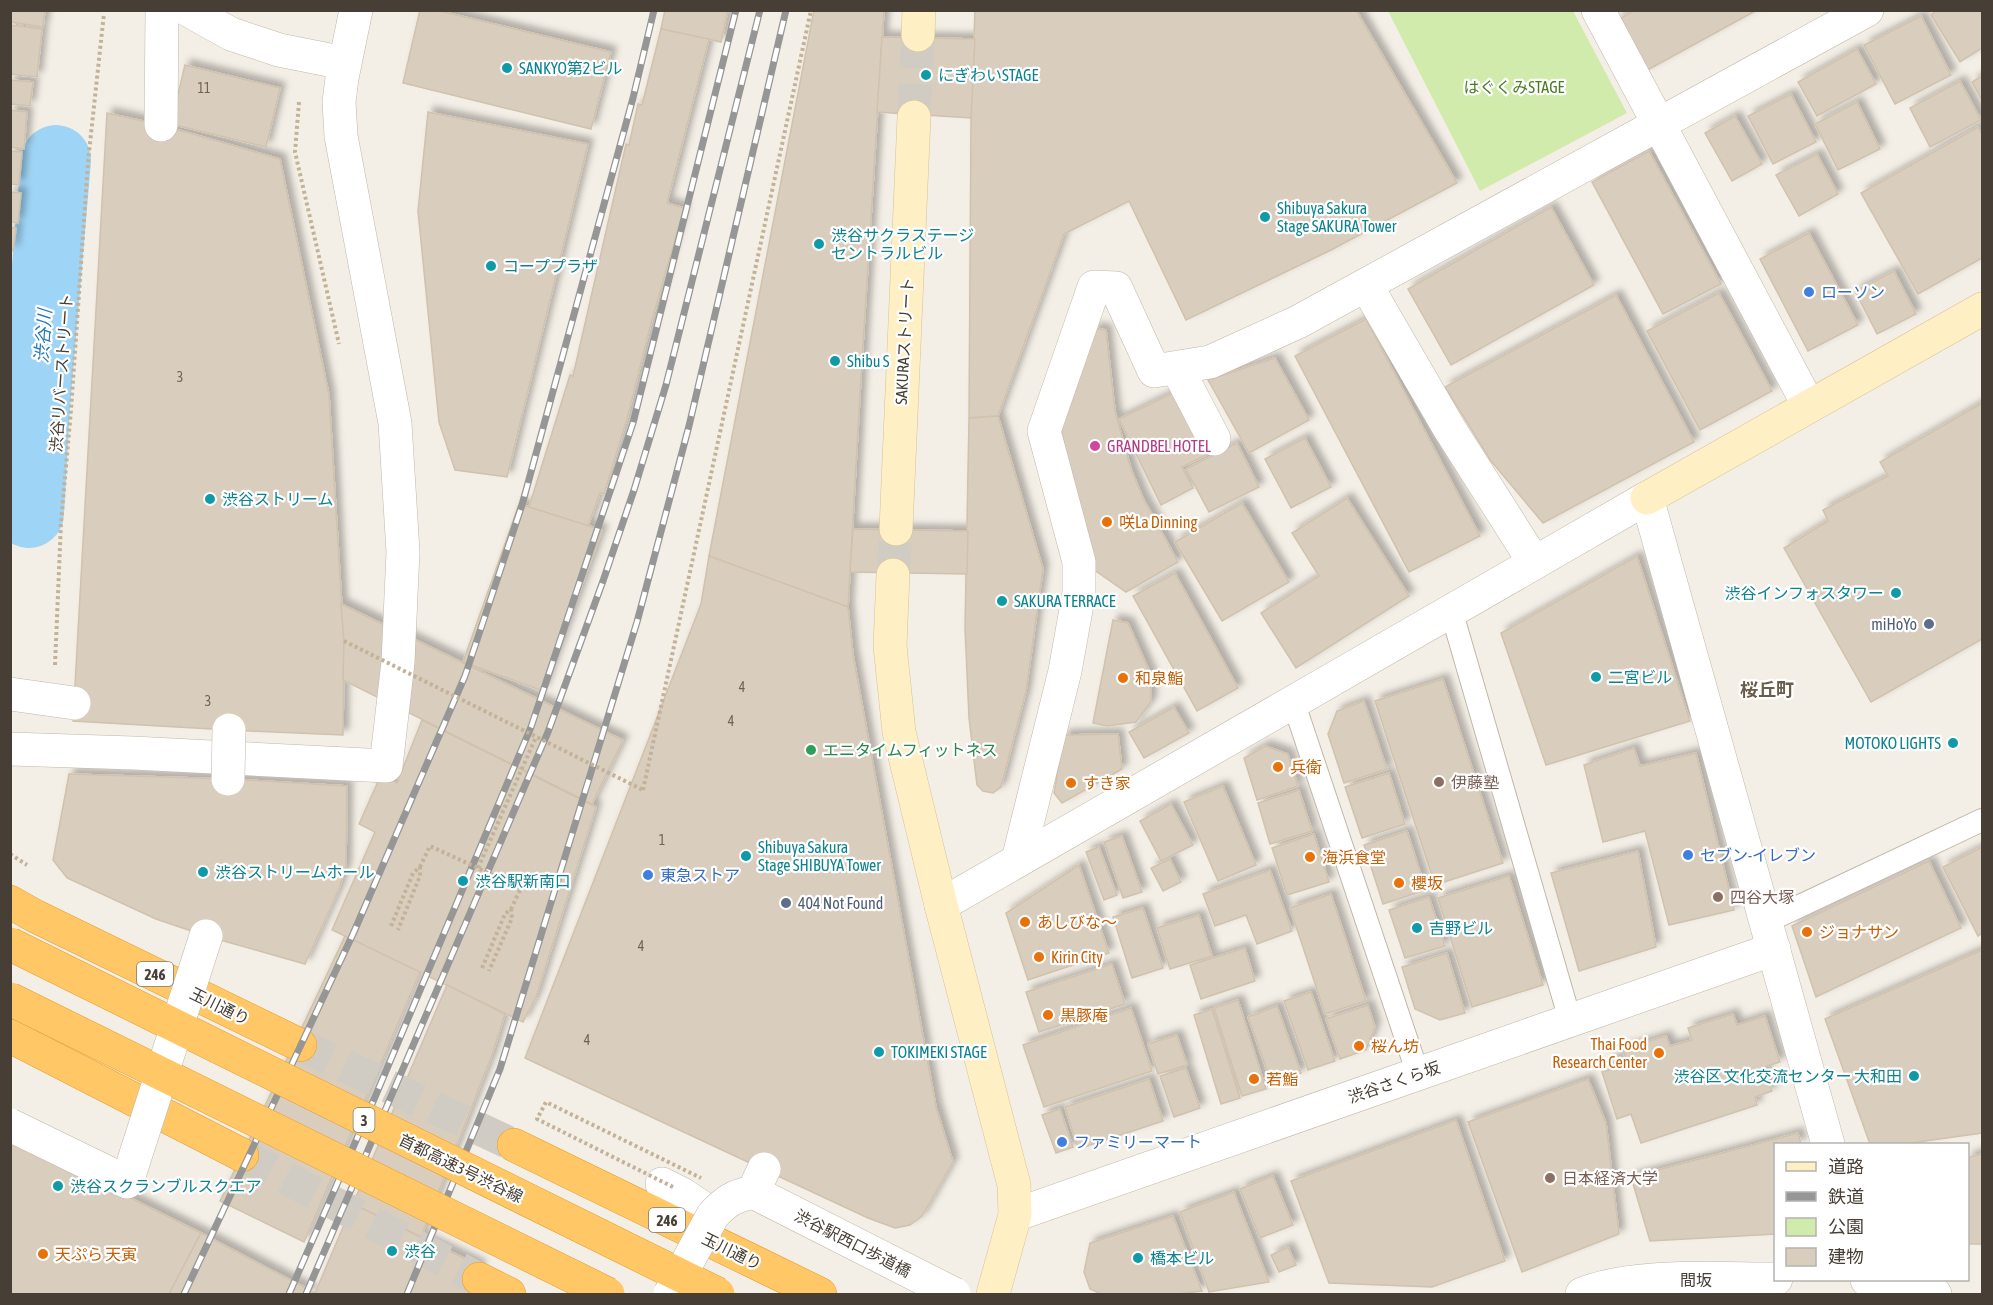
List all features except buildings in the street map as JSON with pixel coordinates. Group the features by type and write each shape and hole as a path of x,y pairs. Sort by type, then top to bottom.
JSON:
{"highway":[{"name":"玉川通り","path":"10,902 300,1045"},
{"name":"首都高速3号渋谷線","path":"10,944 718,1294"},
{"path":"10,955 278,1085"},
{"path":"10,994 259,1119"},
{"path":"10,999 608,1294"},
{"path":"10,1036 242,1155"},
{"name":"玉川通り","path":"514,1145 820,1294"},
{"path":"503,1197 704,1294"},
{"path":"491,1233 615,1294"},
{"path":"479,1279 509,1294"}],"street":[{"path":"161,124 162,10"},
{"path":"188,10 231,34 279,50 344,63"},
{"path":"10,749 386,766 382,662 403,552 395,423 341,136 339,102 344,63 356,10"},
{"path":"1598,10 1809,406"},
{"path":"1018,860 1065,671 1079,593 1079,562 1044,431 1094,287 1116,288 1154,371 1210,362 1298,322 1867,10"},
{"name":"SAKURAストリート","path":"896,529 914,117"},
{"path":"1366,285 1449,428 1534,562"},
{"path":"941,905 1534,562 1983,309"},
{"path":"1177,368 1214,439"},
{"path":"1647,498 1828,1143"},
{"path":"893,575 891,646 899,732 941,905 1014,1185 1015,1215 993,1294"},
{"path":"10,694 74,703"},
{"path":"228,779 229,730"},
{"name":"渋谷さくら坂","path":"1015,1215 1570,1020 1770,935"},
{"path":"10,1125 127,1182 206,936"},
{"name":"渋谷駅西口歩道橋","path":"668,1186 682,1194 741,1193 954,1294"},
{"path":"670,1294 741,1193"},
{"name":"間坂","path":"1582,1294 1635,1283 1676,1279 1774,1279"},
{"path":"1872,1281 1935,1294"}],"lane":[{"path":"1451,610 1570,1020"},
{"path":"1293,701 1418,1074"},
{"path":"1770,935 1983,820"}],"path":[{"path":"344,641 643,790 810,10"},
{"name":"渋谷リバーストリート","path":"55,675 61,523 88,162 104,14"},
{"path":"300,97 295,152 342,355"},
{"path":"367,651 382,662"},
{"path":"478,868 536,737"},
{"path":"391,926 413,873 420,867 430,846 478,868 521,888 512,909 512,918 489,971"},
{"path":"10,854 27,865"},
{"path":"398,930 420,876 420,867"},
{"path":"482,968 505,914 512,909"},
{"path":"668,1186 537,1119 546,1102 741,1193"}],"green space":[{"name":"はぐくみSTAGE","path":"1388,11 1573,11 1627,113 1480,191"}],"waterway":[{"name":"渋谷川","path":"29,513 35,406 56,160"}],"tunnel":[{"path":"914,117 918,35"},
{"path":"893,575 896,529"},
{"path":"300,1045 514,1145"},
{"path":"242,1155 479,1279"}],"railway":[{"path":"184,1294 353,934 465,676 522,505 633,98 654,10"},
{"path":"289,1294 531,727 633,423 736,10"},
{"path":"306,1294 548,732 603,581 666,385 760,10"},
{"path":"407,1294 500,1069 637,622 689,426 786,10"}],"place":[{"name":"SANKYO第2ビル","path":"507,68"},
{"name":"にぎわいSTAGE","path":"926,75"},
{"name":"Shibuya Sakura Stage SAKURA Tower","path":"1265,217"},
{"name":"渋谷サクラステージ セントラルビル","path":"819,244"},
{"name":"コーププラザ","path":"491,266"},
{"name":"ローソン","path":"1809,292"},
{"name":"Shibu S","path":"835,361"},
{"name":"GRANDBEL HOTEL","path":"1095,446"},
{"name":"渋谷ストリーム","path":"210,499"},
{"name":"咲La Dinning","path":"1107,522"},
{"name":"渋谷インフォスタワー","path":"1896,593"},
{"name":"SAKURA TERRACE","path":"1002,601"},
{"name":"miHoYo","path":"1929,624"},
{"name":"二宮ビル","path":"1596,677"},
{"name":"和泉鮨","path":"1123,678"},
{"name":"MOTOKO LIGHTS","path":"1953,743"},
{"name":"エニタイムフィットネス","path":"811,750"},
{"name":"兵衛","path":"1278,767"},
{"name":"伊藤塾","path":"1439,782"},
{"name":"すき家","path":"1071,783"},
{"name":"セブン-イレブン","path":"1688,855"},
{"name":"Shibuya Sakura Stage SHIBUYA Tower","path":"746,856"},
{"name":"海浜食堂","path":"1310,857"},
{"name":"渋谷ストリームホール","path":"203,872"},
{"name":"東急ストア","path":"648,875"},
{"name":"渋谷駅新南口","path":"463,881"},
{"name":"櫻坂","path":"1399,883"},
{"name":"四谷大塚","path":"1718,897"},
{"name":"404 Not Found","path":"786,903"},
{"name":"あしびな～","path":"1025,922"},
{"name":"吉野ビル","path":"1417,928"},
{"name":"ジョナサン","path":"1807,932"},
{"name":"Kirin City","path":"1039,957"},
{"name":"黒豚庵","path":"1048,1015"},
{"name":"桜ん坊","path":"1359,1046"},
{"name":"TOKIMEKI STAGE","path":"879,1052"},
{"name":"Thai Food Research Center","path":"1659,1053"},
{"name":"渋谷区 文化交流センター 大和田","path":"1914,1076"},
{"name":"若鮨","path":"1254,1079"},
{"name":"ファミリーマート","path":"1062,1142"},
{"name":"日本経済大学","path":"1550,1178"},
{"name":"渋谷スクランブルスクエア","path":"58,1186"},
{"name":"渋谷","path":"392,1251"},
{"name":"天ぷら 天寅","path":"43,1254"},
{"name":"橋本ビル","path":"1138,1258"}],"district":[{"name":"桜丘町","path":"1767,689"}]}
